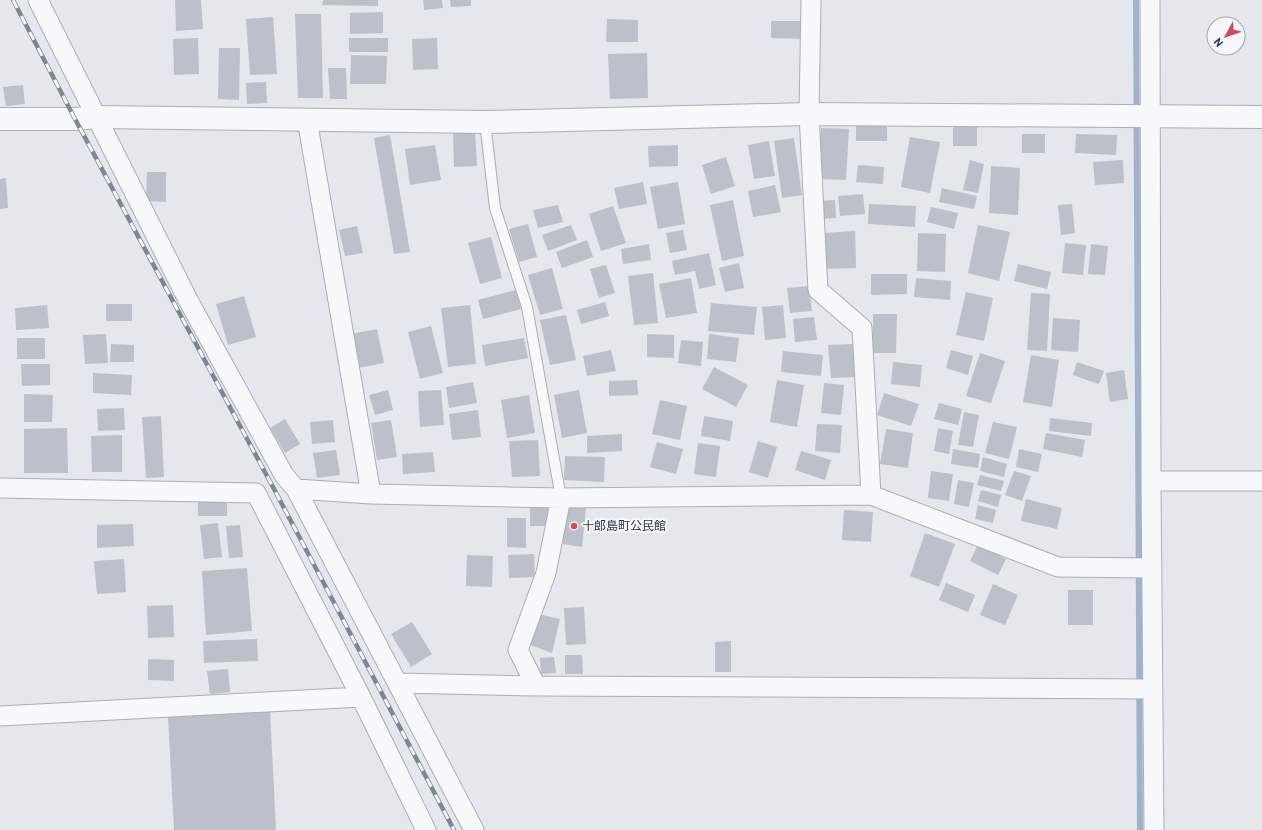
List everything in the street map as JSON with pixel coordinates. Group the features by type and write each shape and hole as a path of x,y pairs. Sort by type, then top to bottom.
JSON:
{"street":[{"path":"38,0 188,300 284,475 296,489 474,830"},
{"path":"811,0 809,114 818,290 862,328 871,495"},
{"path":"1150,0 1152,689 1154,830"},
{"path":"0,119 75,120 97,117 485,122 809,114 1262,117"},
{"path":"307,119 371,494"},
{"path":"1151,481 1262,481"},
{"path":"0,488 256,492 361,697 426,830"},
{"path":"296,489 371,494 561,498 871,495 1058,567 1152,568"},
{"path":"536,686 518,650 546,573 561,498"},
{"path":"398,683 536,686 1152,689"},
{"path":"0,716 361,697"}],"lane":[{"path":"485,122 495,208 527,306 561,498"}],"building":[{"path":"175,0 201,0 203,29 176,31"},
{"path":"323,0 378,0 378,6 322,5"},
{"path":"423,0 442,0 443,8 424,10"},
{"path":"450,0 471,0 471,6 451,7"},
{"path":"383,12 383,33 350,34 350,13"},
{"path":"295,14 321,14 323,98 298,98"},
{"path":"273,17 277,74 250,75 246,19"},
{"path":"607,19 638,20 638,42 606,42"},
{"path":"771,21 801,21 801,39 771,38"},
{"path":"198,38 199,74 174,75 173,39"},
{"path":"349,38 388,38 388,52 349,52"},
{"path":"437,38 438,69 413,70 412,39"},
{"path":"219,48 240,48 239,100 218,99"},
{"path":"647,53 648,98 610,99 608,54"},
{"path":"351,55 387,56 386,84 350,84"},
{"path":"328,68 346,68 347,99 330,99"},
{"path":"266,82 267,103 247,104 246,83"},
{"path":"23,85 25,104 6,106 3,87"},
{"path":"887,125 887,141 856,141 856,126"},
{"path":"977,126 977,146 953,146 953,127"},
{"path":"821,128 849,129 846,180 818,179"},
{"path":"475,131 477,166 454,167 453,132"},
{"path":"1022,134 1045,134 1045,153 1022,153"},
{"path":"1076,134 1117,135 1116,155 1075,153"},
{"path":"390,135 410,252 394,254 374,138"},
{"path":"910,137 940,142 930,193 901,187"},
{"path":"794,138 802,195 782,198 774,141"},
{"path":"769,141 775,176 754,179 748,145"},
{"path":"435,145 441,180 410,185 405,149"},
{"path":"678,145 678,166 649,167 648,146"},
{"path":"726,157 735,186 711,194 702,165"},
{"path":"970,160 984,164 978,193 963,190"},
{"path":"1123,160 1124,183 1095,185 1093,162"},
{"path":"858,165 884,167 883,184 856,182"},
{"path":"991,166 1020,168 1018,215 989,213"},
{"path":"147,172 166,172 166,202 146,201"},
{"path":"6,178 8,208 0,209 0,179"},
{"path":"643,182 647,204 619,209 614,188"},
{"path":"678,182 685,224 658,229 650,187"},
{"path":"775,185 781,212 753,217 748,191"},
{"path":"942,188 977,196 974,209 939,202"},
{"path":"863,194 865,214 840,216 838,196"},
{"path":"733,200 744,256 722,261 710,205"},
{"path":"835,200 836,218 821,219 819,201"},
{"path":"869,204 916,206 915,227 868,224"},
{"path":"1072,204 1075,233 1061,235 1058,205"},
{"path":"558,205 563,222 538,228 533,210"},
{"path":"613,206 626,243 601,251 589,214"},
{"path":"931,207 958,213 954,229 927,222"},
{"path":"528,224 537,257 519,262 509,229"},
{"path":"571,225 577,240 548,251 542,235"},
{"path":"978,225 1010,232 999,281 968,273"},
{"path":"357,226 363,253 345,256 339,230"},
{"path":"683,230 687,250 670,253 666,233"},
{"path":"855,231 856,268 826,269 823,233"},
{"path":"918,233 946,234 945,272 917,271"},
{"path":"491,237 502,278 480,284 468,243"},
{"path":"587,240 593,257 562,268 556,252"},
{"path":"1065,243 1086,245 1083,275 1062,273"},
{"path":"649,244 651,260 623,264 621,249"},
{"path":"1091,244 1108,246 1105,275 1088,274"},
{"path":"709,253 716,285 699,289 695,271 675,275 672,261"},
{"path":"739,263 744,288 725,292 719,268"},
{"path":"1018,264 1051,272 1047,289 1014,281"},
{"path":"606,265 615,293 599,298 590,269"},
{"path":"552,268 563,309 540,315 528,275"},
{"path":"653,273 658,323 634,325 628,276"},
{"path":"871,274 907,274 907,294 871,295"},
{"path":"691,278 697,313 666,318 659,284"},
{"path":"916,278 951,281 950,300 914,297"},
{"path":"809,286 812,311 790,313 787,288"},
{"path":"516,290 521,309 483,319 478,300"},
{"path":"966,292 993,298 984,341 956,335"},
{"path":"1031,293 1050,294 1047,351 1027,350"},
{"path":"244,296 256,337 228,345 216,304"},
{"path":"605,302 609,316 581,324 577,310"},
{"path":"711,303 757,307 754,335 708,331"},
{"path":"106,304 132,304 132,321 106,321"},
{"path":"47,305 49,328 16,330 15,308"},
{"path":"470,305 476,364 448,367 441,308"},
{"path":"783,305 786,338 765,340 762,307"},
{"path":"873,314 897,314 896,353 873,353"},
{"path":"566,315 576,360 550,365 540,320"},
{"path":"814,317 817,340 795,342 793,319"},
{"path":"1053,318 1080,320 1078,352 1051,350"},
{"path":"431,326 443,373 420,379 408,332"},
{"path":"377,329 384,363 358,368 351,334"},
{"path":"106,334 108,363 85,364 83,335"},
{"path":"647,334 674,335 674,358 647,357"},
{"path":"709,334 739,338 736,362 707,359"},
{"path":"17,338 45,338 45,359 17,359"},
{"path":"524,338 528,358 485,366 482,345"},
{"path":"681,340 703,342 701,366 678,363"},
{"path":"111,344 134,345 134,362 110,362"},
{"path":"854,344 857,377 831,378 828,345"},
{"path":"611,350 616,371 587,376 583,356"},
{"path":"951,350 973,356 968,375 946,368"},
{"path":"783,351 823,355 821,376 781,372"},
{"path":"980,353 1005,361 991,403 966,396"},
{"path":"1031,355 1059,360 1052,407 1023,402"},
{"path":"893,362 922,365 920,387 891,384"},
{"path":"1077,362 1104,371 1099,384 1073,375"},
{"path":"21,364 50,364 50,385 22,386"},
{"path":"714,367 748,385 736,407 702,389"},
{"path":"1124,370 1128,399 1110,402 1106,373"},
{"path":"93,373 132,375 131,395 93,393"},
{"path":"637,380 638,395 609,396 609,381"},
{"path":"777,380 804,385 797,427 770,422"},
{"path":"473,382 477,403 449,408 446,387"},
{"path":"824,383 844,385 841,415 821,413"},
{"path":"388,390 393,410 375,415 369,395"},
{"path":"441,390 444,425 420,427 418,391"},
{"path":"579,390 587,433 562,438 554,395"},
{"path":"884,393 919,404 911,426 877,415"},
{"path":"24,394 53,395 52,422 24,422"},
{"path":"529,395 535,433 507,438 501,400"},
{"path":"660,400 687,406 680,440 652,434"},
{"path":"939,403 962,409 958,425 934,419"},
{"path":"124,408 125,430 98,431 97,409"},
{"path":"478,410 481,437 452,440 449,414"},
{"path":"964,412 979,415 973,447 958,445"},
{"path":"161,416 164,477 146,478 142,417"},
{"path":"704,416 733,421 730,441 701,436"},
{"path":"1050,418 1092,423 1091,436 1049,431"},
{"path":"285,419 300,444 285,453 270,428"},
{"path":"333,420 335,442 312,444 310,422"},
{"path":"391,420 397,457 377,460 371,423"},
{"path":"993,422 1017,427 1009,459 985,453"},
{"path":"817,424 842,425 840,453 815,451"},
{"path":"67,428 68,473 24,473 24,429"},
{"path":"938,428 953,431 949,454 934,451"},
{"path":"886,429 913,433 908,468 880,464"},
{"path":"1046,433 1085,440 1082,457 1043,449"},
{"path":"622,434 622,451 587,453 587,436"},
{"path":"122,435 122,472 92,472 91,436"},
{"path":"538,440 540,476 512,477 509,441"},
{"path":"758,441 777,447 768,478 749,472"},
{"path":"657,442 683,449 676,474 650,467"},
{"path":"698,443 720,446 716,477 694,474"},
{"path":"953,449 980,454 978,468 951,464"},
{"path":"1019,449 1042,454 1038,472 1016,467"},
{"path":"336,450 340,475 317,478 313,453"},
{"path":"801,451 831,460 825,480 795,470"},
{"path":"433,452 435,472 403,474 402,454"},
{"path":"565,456 605,457 604,482 564,480"},
{"path":"983,457 1007,464 1004,477 980,471"},
{"path":"931,471 953,474 949,501 928,498"},
{"path":"1014,471 1031,476 1022,501 1005,495"},
{"path":"980,475 1004,481 1001,491 977,485"},
{"path":"958,480 974,483 969,507 954,504"},
{"path":"981,490 1001,495 998,507 978,501"},
{"path":"1026,499 1062,508 1057,529 1021,521"},
{"path":"198,500 227,500 227,516 198,516"},
{"path":"978,505 996,510 993,523 975,519"},
{"path":"530,506 554,507 554,526 530,526"},
{"name":"十郎島町公民館","path":"565,506 586,507 582,547 563,544"},
{"path":"844,510 873,512 871,542 842,540"},
{"path":"507,518 526,518 526,548 507,547"},
{"path":"218,523 222,557 204,559 200,525"},
{"path":"133,524 134,546 97,548 97,525"},
{"path":"240,525 243,557 229,558 226,526"},
{"path":"925,533 955,544 939,587 910,576"},
{"path":"978,545 1006,559 998,575 970,561"},
{"path":"534,554 535,577 509,578 508,555"},
{"path":"467,555 493,556 492,587 466,586"},
{"path":"124,559 126,592 97,594 94,561"},
{"path":"247,568 252,631 206,635 202,571"},
{"path":"946,583 975,595 968,612 939,600"},
{"path":"993,584 1018,595 1005,625 980,615"},
{"path":"1068,590 1093,590 1093,625 1068,625"},
{"path":"173,605 174,637 148,638 147,606"},
{"path":"584,607 586,644 566,645 564,608"},
{"path":"538,614 560,619 552,653 528,644"},
{"path":"412,622 432,654 411,667 391,634"},
{"path":"257,639 258,661 204,663 203,641"},
{"path":"731,641 731,672 715,672 715,642"},
{"path":"565,655 582,655 583,674 565,674"},
{"path":"554,657 556,673 541,674 540,658"},
{"path":"148,659 174,660 174,681 148,680"},
{"path":"228,669 230,692 210,694 207,671"},
{"path":"270,711 276,830 174,830 168,716"}],"waterway":[{"path":"1136,0 1140,830"}],"railway":[{"path":"13,0 454,830"}],"place":[{"name":"十郎島町公民館","path":"574,526"}]}
